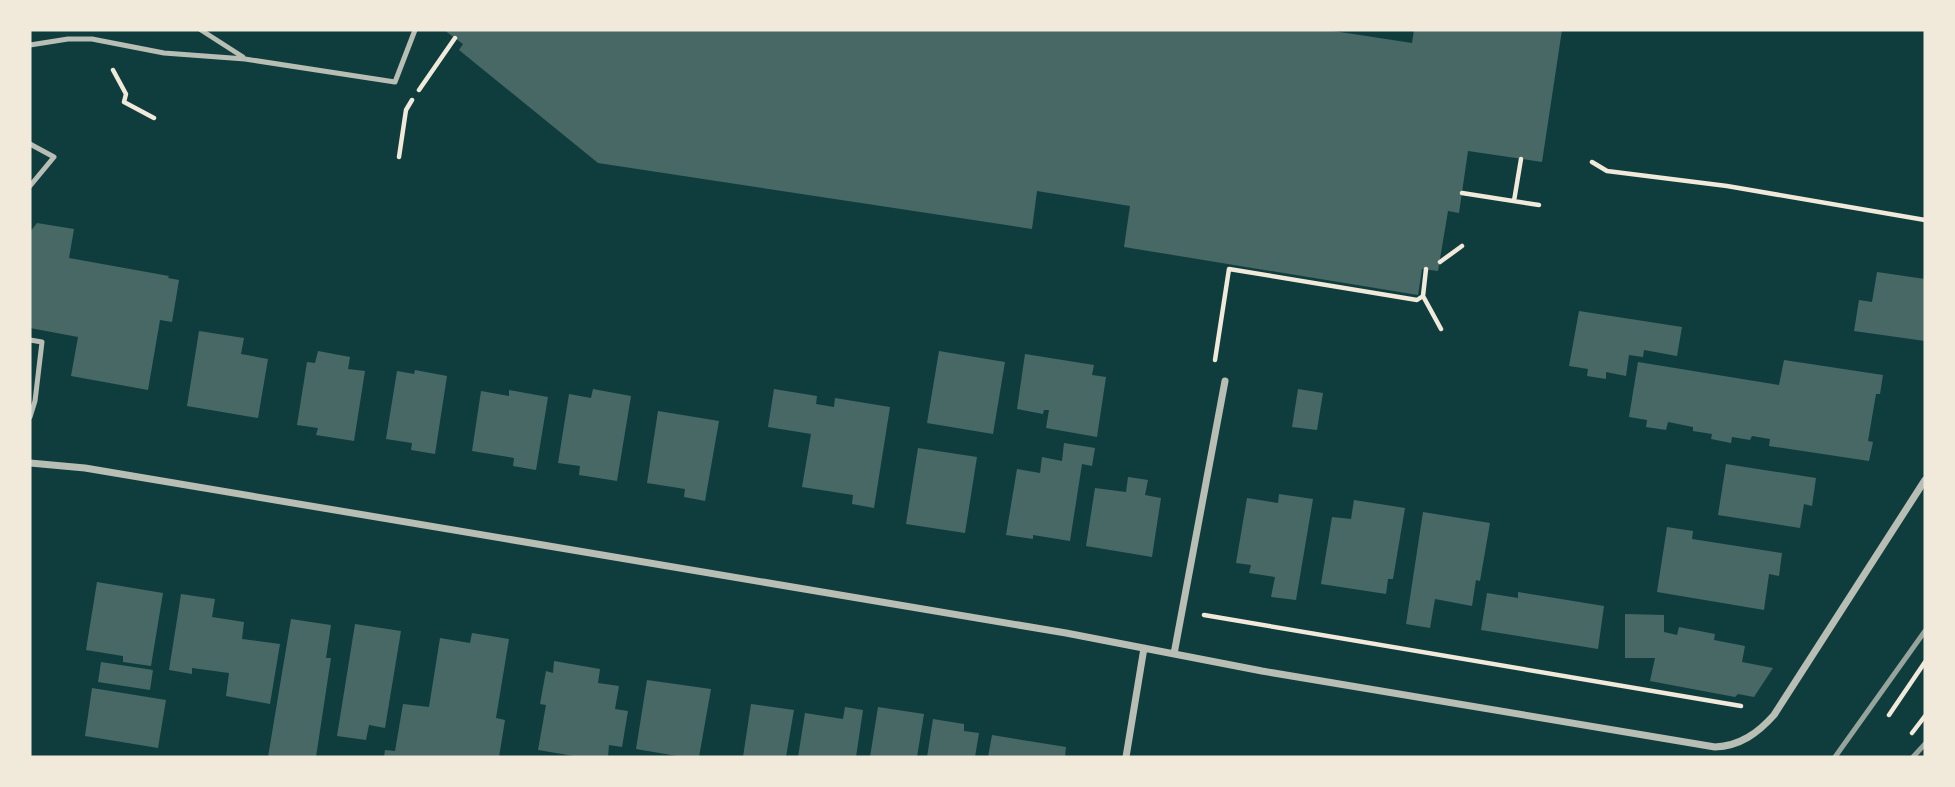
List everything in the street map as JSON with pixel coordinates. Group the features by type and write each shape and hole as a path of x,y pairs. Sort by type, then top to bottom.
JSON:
{"street":[{"path":"1174,654 1225,381"},
{"path":"30,463 98,471 1066,633 1286,676 1715,747 1740,742 1774,715 1925,480"},
{"path":"1126,757 1144,648"}],"lane":[{"path":"201,30 245,59"},
{"path":"30,45 68,39 92,39 164,53 245,59 395,82 415,30"},
{"path":"30,144 54,157 30,186"},
{"path":"30,340 42,342 36,401 30,417"}],"path":[{"path":"399,157 408,106 455,38"},
{"path":"113,70 126,94 124,102 154,118"},
{"path":"1514,201 1521,159"},
{"path":"1592,162 1607,171 1727,186 1925,220"},
{"path":"1462,193 1539,205"},
{"path":"1440,262 1462,246"},
{"path":"1214,369 1229,269 1417,300 1423,296"},
{"path":"1426,269 1423,296 1441,329"},
{"path":"1199,614 1741,706"},
{"path":"1889,715 1925,662"},
{"path":"1912,733 1925,716"}],"building":[{"path":"444,30 1327,30 1412,43 1414,30 1562,30 1542,162 1468,151 1459,213 1448,211 1438,271 1422,269 1418,295 1124,247 1130,206 1037,191 1032,229 598,163 459,50 463,44"},
{"path":"37,223 74,229 69,258 179,280 172,322 160,320 148,390 71,376 78,337 30,328 30,232"},
{"path":"1877,272 1925,279 1925,341 1854,331 1859,300 1872,302"},
{"path":"1579,311 1682,327 1677,356 1644,350 1643,357 1629,355 1626,376 1606,372 1606,379 1587,376 1588,369 1569,366"},
{"path":"199,331 244,338 241,354 268,359 258,418 187,406"},
{"path":"318,351 350,357 348,369 365,371 354,441 316,435 318,428 297,425 307,362 315,363"},
{"path":"939,351 1005,362 993,434 927,423"},
{"path":"1025,354 1094,365 1092,375 1106,377 1097,437 1046,428 1049,410 1044,410 1043,414 1017,409"},
{"path":"1784,360 1883,375 1880,394 1876,394 1868,441 1873,442 1869,461 1769,446 1770,439 1752,436 1750,440 1732,437 1731,443 1711,439 1712,434 1693,431 1693,427 1668,422 1666,430 1646,427 1647,420 1629,417 1638,362 1779,385"},
{"path":"415,370 447,376 435,454 411,450 412,443 386,439 397,371 414,374"},
{"path":"593,389 631,396 617,481 579,475 580,466 558,463 569,394 591,398"},
{"path":"774,389 817,396 816,404 834,407 835,398 890,407 874,508 852,504 853,495 802,487 811,434 768,427"},
{"path":"1298,389 1323,393 1317,430 1292,427"},
{"path":"509,390 548,397 536,470 513,466 514,458 472,451 481,391 509,396"},
{"path":"658,411 719,421 705,501 684,497 685,489 647,483"},
{"path":"1064,443 1095,448 1092,466 1082,464 1070,541 1033,535 1033,539 1006,535 1017,469 1040,473 1042,457 1062,461"},
{"path":"918,448 977,457 965,533 906,524"},
{"path":"1726,464 1816,478 1812,506 1804,504 1800,528 1718,515"},
{"path":"1128,477 1148,480 1145,495 1161,498 1152,557 1086,546 1095,488 1126,492"},
{"path":"1279,494 1313,499 1296,600 1271,597 1275,577 1249,573 1251,565 1236,563 1247,498 1278,503"},
{"path":"1354,500 1405,508 1393,579 1388,579 1386,594 1321,584 1332,517 1351,519"},
{"path":"1423,512 1490,523 1480,581 1476,580 1472,606 1435,599 1430,628 1406,624"},
{"path":"1667,527 1693,531 1692,539 1782,553 1779,576 1769,574 1764,610 1657,592"},
{"path":"97,582 163,593 151,666 123,662 123,656 86,650"},
{"path":"1518,592 1604,606 1598,649 1481,630 1487,593 1518,598"},
{"path":"181,594 215,599 212,617 244,622 242,639 280,644 270,704 226,696 229,673 192,668 192,674 169,670"},
{"path":"1625,614 1664,615 1664,632 1677,635 1679,627 1715,634 1714,640 1745,646 1742,662 1773,668 1754,697 1738,694 1735,697 1650,681 1655,658 1625,658"},
{"path":"291,619 331,625 326,658 331,658 316,757 268,757"},
{"path":"355,624 401,631 385,728 369,725 366,740 337,736"},
{"path":"472,633 509,639 496,718 505,720 499,757 384,757 385,750 395,751 403,704 429,707 440,638 470,643"},
{"path":"554,661 600,669 598,683 619,686 615,709 628,711 622,747 609,745 608,757 580,757 538,750 546,705 540,704 546,671 553,673"},
{"path":"101,662 153,670 150,690 98,682"},
{"path":"647,680 711,689 699,757 636,749"},
{"path":"92,688 166,700 158,748 85,736"},
{"path":"751,704 794,710 786,757 743,757"},
{"path":"845,707 863,710 856,757 798,757 805,713 843,719"},
{"path":"878,707 924,714 917,757 870,757"},
{"path":"933,719 964,724 964,731 979,733 975,757 927,757"},
{"path":"992,735 1066,747 1065,757 988,757"}],"railway":[{"path":"1835,757 1925,631"},
{"path":"1913,757 1925,744"}]}
